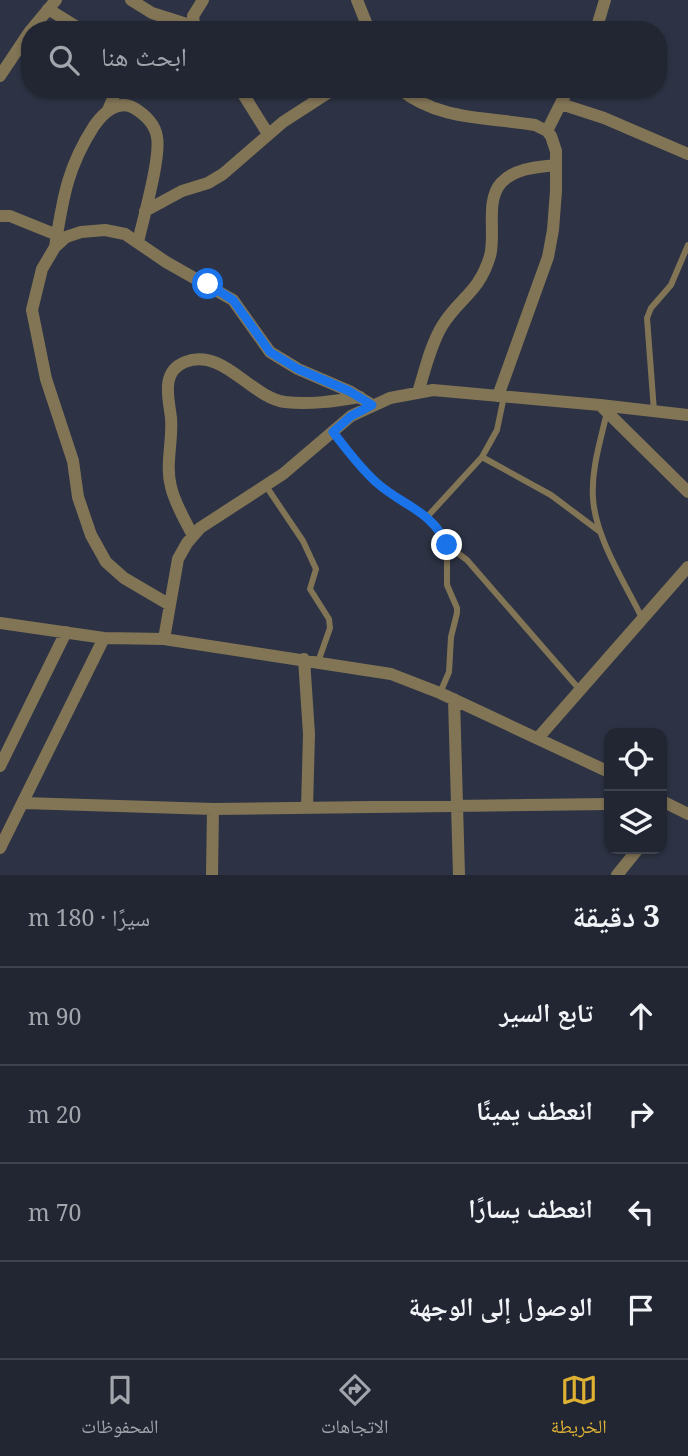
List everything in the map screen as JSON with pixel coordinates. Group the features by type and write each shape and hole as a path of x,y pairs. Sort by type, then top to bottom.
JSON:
{"street":[{"path":"131,0 152,13 174,21"},
{"path":"193,21 193,16 203,0"},
{"path":"357,0 365,21"},
{"path":"599,21 606,0"},
{"path":"38,21 52,4 72,21"},
{"path":"0,76 21,44"},
{"path":"113,98 75,158 65,189 56,241 42,270 32,310 46,379 73,461 78,497 90,535 106,562 124,578 170,605"},
{"path":"246,98 268,134"},
{"path":"145,211 182,191 196,188 223,174 268,134 321,98"},
{"path":"411,98 441,112 535,125 547,131 554,143 556,165 553,230 548,257 501,396"},
{"path":"547,131 564,98"},
{"path":"561,104 604,118 688,154"},
{"path":"108,110 131,106 151,123 157,137 154,169 138,242"},
{"path":"418,392 442,326 473,291 490,256 494,198 499,186 508,177 521,171 556,165"},
{"path":"0,216 10,216 56,241"},
{"path":"56,241 81,232 105,230 125,234 166,262 233,300 270,352 298,369 372,405"},
{"path":"193,536 170,486 171,419 167,391 174,369 187,361 213,362 264,394 284,402 330,402 359,397"},
{"path":"164,639 178,559 200,528 267,486 351,416 372,405 390,398 433,390 688,415"},
{"path":"603,408 688,492"},
{"path":"538,738 686,571"},
{"path":"0,623 104,638 164,639 391,674 454,699 604,770"},
{"path":"0,766 66,632"},
{"path":"0,848 104,638"},
{"path":"303,659 309,734 307,808"},
{"path":"454,699 459,875"},
{"path":"24,803 213,809 604,804"},
{"path":"667,804 688,814"},
{"path":"212,875 213,809"},
{"path":"617,875 634,854"}],"lane":[{"path":"654,411 647,318 651,308 671,285 688,245"},
{"path":"427,517 482,457 497,430 501,396"},
{"path":"603,408 592,496 595,517 642,618"},
{"path":"333,432 359,465 380,485 438,527 447,545 467,560 580,690"},
{"path":"482,457 551,495 602,533"},
{"path":"267,486 303,541 316,569 310,589 325,610 330,628 318,662"},
{"path":"440,693 449,672 451,637 457,613 447,585 447,545"}],"route":[{"path":"208,284 233,300 270,352 298,369 349,391 372,405 351,416 333,432 359,465 380,485 431,520 438,527 447,545"}]}
